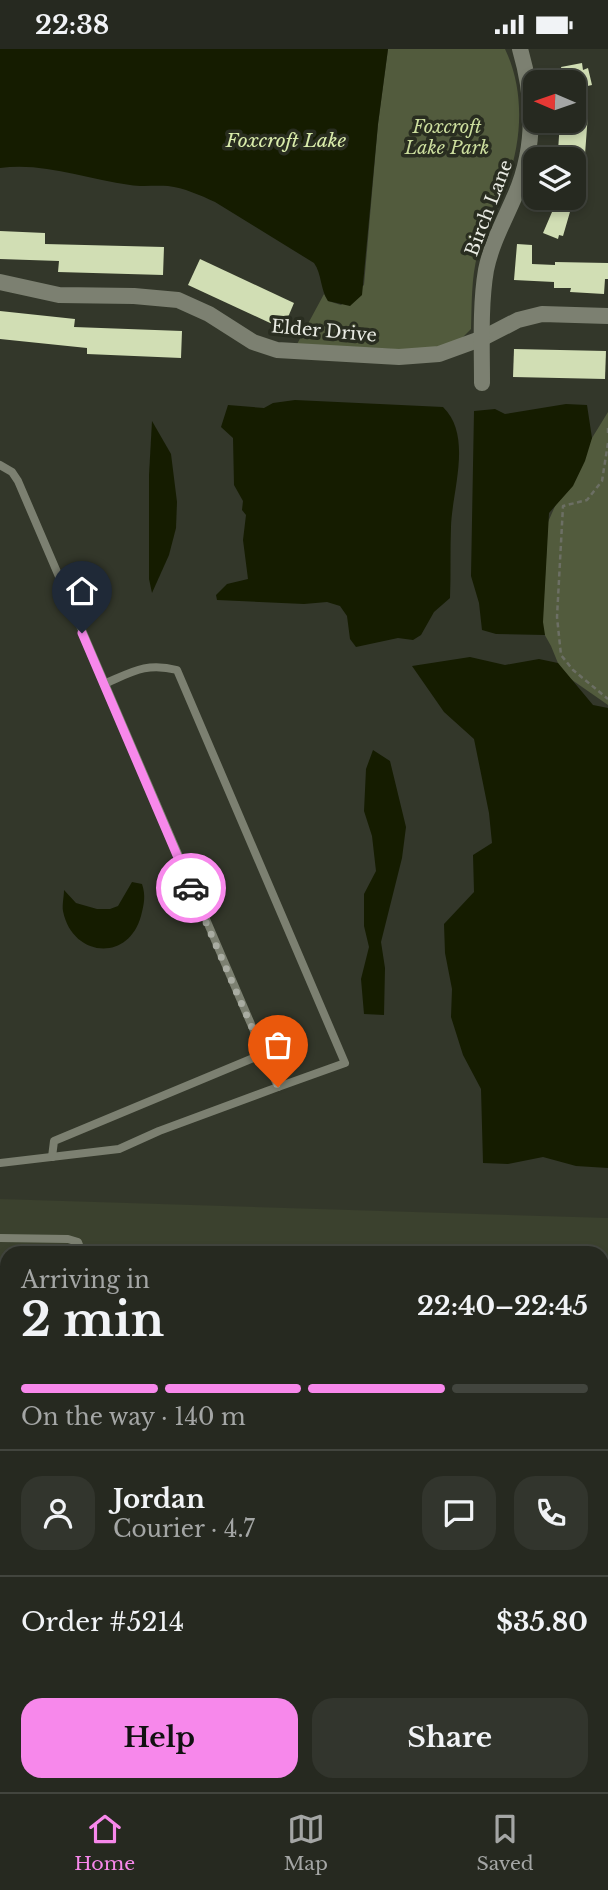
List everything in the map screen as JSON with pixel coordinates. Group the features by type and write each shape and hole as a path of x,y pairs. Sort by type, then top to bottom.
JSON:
{"street":[{"name":"Birch Lane","path":"482,383 486,270 497,234 528,160 532,125 529,82 520,49"},
{"name":"Elder Drive","path":"0,282 59,295 134,296 178,300 209,314 253,342 277,350 399,357 439,354 482,338 518,320 542,314 608,316"}],"lane":[{"path":"0,465 12,472 18,481 278,1087"},
{"path":"0,1163 119,1149 159,1131 345,1063 177,670 157,665 134,671 104,684"},
{"path":"52,1157 54,1141 263,1054"},
{"path":"0,1238 68,1239 79,1246"}],"path":[{"path":"608,428 608,435"},
{"path":"608,443 601,481 587,500 563,506 557,617 561,655 581,678 608,699"}],"shaded area":[{"path":"0,1199 608,1218 608,1246 0,1246"}],"green space":[{"name":"Foxcroft Lake Park","path":"388,49 505,49 512,66 519,101 518,137 510,173 476,259 471,329 458,342 425,350 296,346 324,294 328,301 341,305 364,285 378,124"},
{"path":"608,412 608,705 562,673 542,630 548,522 568,477"}],"water":[{"name":"Foxcroft Lake","path":"0,49 388,49 362,295 350,306 328,301 314,263 215,202 192,192 168,186 130,185 33,167 0,168"},
{"path":"295,400 443,407 452,419 457,433 459,464 452,512 450,598 434,612 421,635 413,640 398,638 356,647 350,639 347,616 340,606 327,602 304,604 217,600 216,595 227,584 248,579 243,540 246,515 242,510 243,501 234,485 233,438 221,427 228,405 264,408 273,403"},
{"path":"566,404 587,405 592,438 573,486 549,513 543,622 545,635 496,634 482,630 479,603 471,576 474,411 495,409 505,414"},
{"path":"152,421 171,454 177,502 176,528 169,555 152,593 149,579 149,475"},
{"path":"470,657 505,665 539,659 558,663 593,705 608,708 608,1168 576,1166 543,1157 508,1164 483,1163 481,1089 463,1055 451,1017 452,989 445,953 444,924 474,892 473,855 492,843 489,813 474,739 444,712 412,666"},
{"path":"373,750 390,761 406,827 402,858 381,942 385,968 384,1015 364,1014 361,979 369,947 364,926 364,894 376,871 372,836 364,811 366,769"},
{"path":"132,882 142,884 144,904 134,931 125,942 100,948 77,938 68,926 63,911 64,890 76,903 97,909 110,909 118,906"}],"building":[{"path":"582,63 583,70 562,70 561,67"},
{"path":"588,68 592,85 586,86 586,70 583,70"},
{"path":"588,114 586,147 558,147 559,133 586,133"},
{"path":"553,210 571,210 563,236 559,235 558,239 543,233"},
{"path":"0,231 45,233 45,244 164,247 163,275 58,272 59,261 0,259"},
{"path":"517,244 532,245 532,264 608,263 604,294 570,292 571,288 554,288 554,282 514,280"},
{"path":"200,259 294,303 283,329 188,285"},
{"path":"0,311 75,319 74,327 182,331 181,358 87,354 87,348 0,339"},
{"path":"514,349 606,351 605,379 513,377"}],"way so far":[{"path":"191,888 278,1087"}],"route":[{"path":"82,633 191,888"}]}
